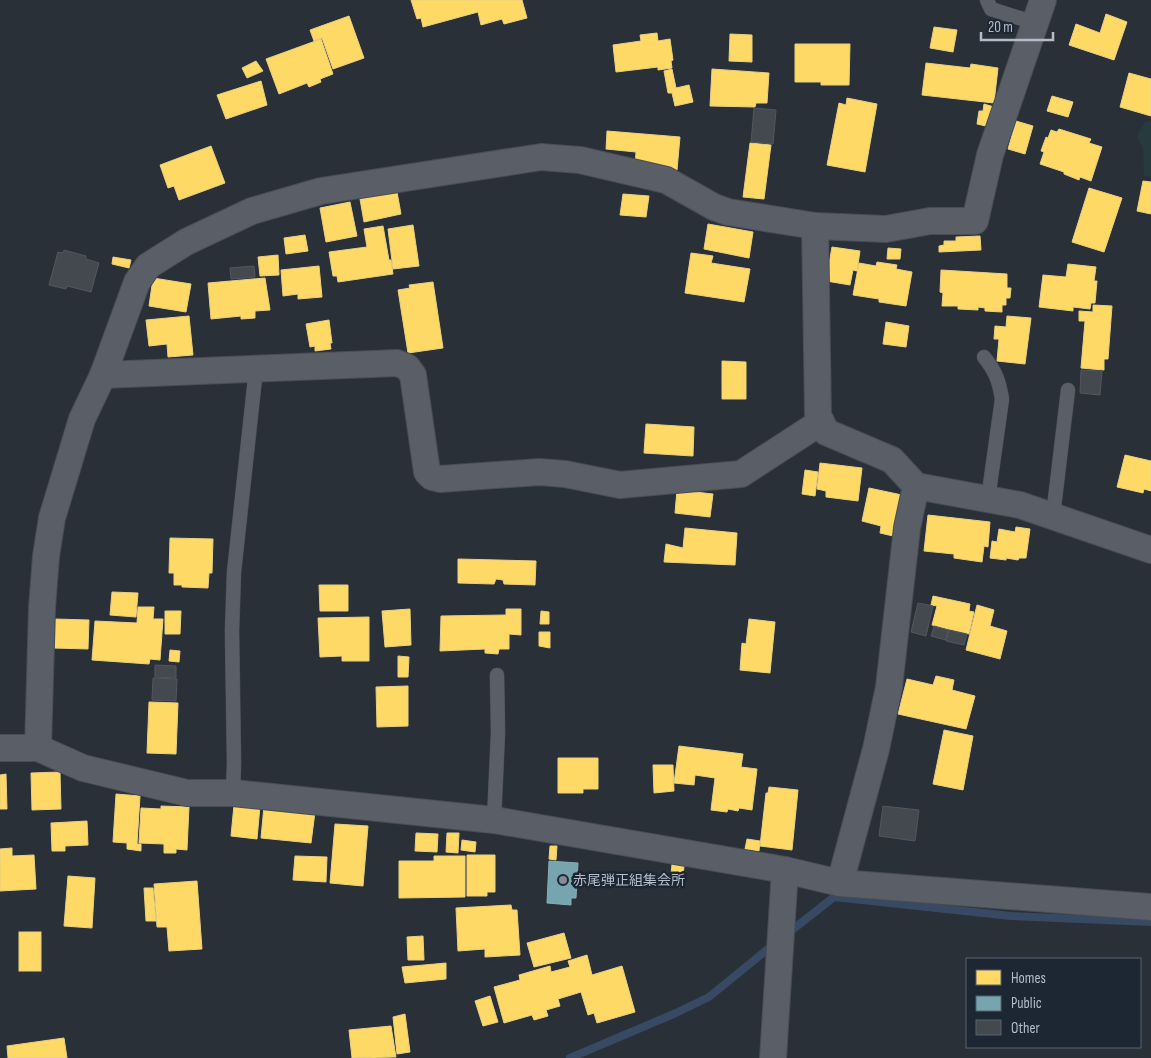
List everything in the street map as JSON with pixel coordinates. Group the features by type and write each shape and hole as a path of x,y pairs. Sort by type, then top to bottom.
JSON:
{"street":[{"path":"38,748 42,608 46,556 52,518 82,418 103,375 137,282 148,266 186,242 252,211 321,191 531,158 580,160 666,180 714,207 728,212 815,226 886,229 930,221 974,221 990,155 1039,12"},
{"path":"815,226 818,415 826,432 892,460 916,486 1020,505 1151,550"},
{"path":"103,375 397,363 407,367 413,375 427,472 432,477 440,479 540,472 565,474 620,485 741,474 821,422"},
{"path":"840,883 876,749 888,687 907,528 916,486"},
{"path":"0,748 38,748 83,768 188,793 232,793 494,820 786,870 840,883 1151,907"},
{"path":"773,1058 786,870"}],"lane":[{"path":"987,0 991,9 1039,12"},
{"path":"984,357 1000,382 1002,399 988,499"},
{"path":"232,793 234,763 232,631 234,572 256,370"},
{"path":"1054,516 1068,390"},
{"path":"494,820 498,733 497,675"}],"green space":[{"path":"1151,121 1151,178 1144,175 1143,148 1137,136 1145,122"}],"building: Homes":[{"path":"411,0 522,0 527,18 504,24 502,19 481,25 478,12 423,27 421,18 417,19"},
{"path":"1106,14 1127,22 1114,60 1069,45 1076,24 1100,33"},
{"path":"349,16 364,58 333,69 322,38 314,41 310,30"},
{"path":"934,27 957,30 953,52 930,48"},
{"path":"657,33 658,41 670,39 673,60 671,61 672,68 658,70 658,67 616,72 613,45 641,41 640,35"},
{"path":"730,34 752,35 752,62 729,61"},
{"path":"321,39 333,74 320,79 321,82 309,87 307,83 279,94 266,59"},
{"path":"795,44 850,44 849,85 821,85 821,82 795,82"},
{"path":"256,61 263,71 247,78 242,68"},
{"path":"926,63 970,68 971,64 998,68 994,103 922,95"},
{"path":"672,69 676,88 689,85 693,102 675,106 672,93 668,93 664,71"},
{"path":"712,69 769,73 767,103 756,103 755,107 710,106"},
{"path":"1129,73 1151,79 1151,116 1120,107"},
{"path":"261,81 267,105 226,119 217,95"},
{"path":"1052,96 1073,102 1068,117 1047,111"},
{"path":"847,98 877,104 865,172 827,165 839,103 846,105"},
{"path":"984,104 994,107 990,127 977,124 979,111 983,111"},
{"path":"1016,121 1033,126 1025,154 1008,149"},
{"path":"1059,129 1091,139 1089,143 1102,147 1091,181 1080,177 1079,180 1064,174 1064,172 1040,164 1044,152 1041,151 1046,137 1048,138 1051,130 1057,132"},
{"path":"607,131 680,137 677,170 635,166 636,152 606,149"},
{"path":"750,143 771,145 764,199 743,197"},
{"path":"211,146 225,183 179,200 174,186 168,188 160,165"},
{"path":"1143,181 1151,182 1151,214 1137,211"},
{"path":"1089,188 1122,198 1104,252 1072,242"},
{"path":"397,192 401,214 364,222 360,199"},
{"path":"623,194 649,196 646,217 620,215"},
{"path":"350,202 357,236 326,242 320,208"},
{"path":"708,224 753,232 749,258 704,249"},
{"path":"413,225 419,266 393,269 388,229"},
{"path":"383,226 393,274 338,282 337,276 333,276 329,252 367,247 364,229"},
{"path":"305,235 308,251 286,254 284,238"},
{"path":"980,236 981,250 939,252 939,246 944,245 944,241 956,241 956,237"},
{"path":"832,247 860,251 857,271 853,270 850,285 826,281"},
{"path":"888,248 901,249 900,259 887,259"},
{"path":"691,253 713,256 711,263 750,269 744,302 685,293"},
{"path":"278,255 279,275 260,276 258,257"},
{"path":"113,257 131,260 129,268 112,264"},
{"path":"877,262 897,265 896,269 912,272 906,306 879,302 879,299 853,295 859,263 876,266"},
{"path":"1068,264 1096,267 1094,281 1097,281 1095,303 1091,303 1090,309 1073,307 1073,311 1039,307 1043,275 1066,277"},
{"path":"319,266 322,297 298,299 298,294 283,296 281,270"},
{"path":"941,270 1007,274 1007,288 1011,288 1010,298 1006,298 1006,305 1002,305 1002,312 985,311 985,308 978,307 978,310 958,309 958,306 942,306 943,293 940,292"},
{"path":"153,278 191,284 186,312 149,306"},
{"path":"265,278 270,310 255,311 255,318 241,319 241,316 211,319 208,283"},
{"path":"433,282 443,348 408,353 398,290 410,288 409,285"},
{"path":"1093,305 1112,306 1108,359 1104,359 1104,370 1081,368 1085,321 1079,321 1079,311 1093,312"},
{"path":"189,316 193,355 168,357 167,344 149,346 146,320"},
{"path":"1007,316 1031,318 1025,364 997,361 999,339 994,339 995,326 1006,327"},
{"path":"329,320 331,349 315,351 315,346 310,347 306,324"},
{"path":"886,322 909,326 906,347 883,344"},
{"path":"722,361 746,362 746,399 722,399"},
{"path":"646,424 694,427 693,456 644,453"},
{"path":"1125,455 1151,461 1151,491 1144,489 1143,493 1117,487"},
{"path":"820,463 862,468 858,501 826,497 826,491 817,489"},
{"path":"805,470 818,472 815,496 802,494"},
{"path":"869,488 902,495 893,536 880,533 881,526 862,521"},
{"path":"677,490 713,494 710,517 675,513"},
{"path":"928,515 990,522 988,547 984,546 982,562 954,558 954,554 924,551"},
{"path":"1016,527 1030,529 1026,558 1019,558 1018,560 1006,558 1006,560 990,558 992,541 997,542 999,529 1015,532"},
{"path":"685,528 737,533 735,565 664,562 666,544 683,548"},
{"path":"170,538 213,539 212,573 209,573 208,588 174,585 174,573 169,573"},
{"path":"458,559 536,561 535,585 504,584 503,580 496,579 494,584 458,583"},
{"path":"319,585 348,585 348,611 320,611"},
{"path":"112,592 138,593 136,617 110,615"},
{"path":"933,596 970,604 969,611 974,612 969,634 932,625 937,606 931,605"},
{"path":"977,605 994,610 990,626 1007,631 1000,659 966,650"},
{"path":"138,607 154,607 153,619 163,619 160,660 150,659 149,664 92,660 95,621 137,623"},
{"path":"410,609 411,645 385,647 382,611"},
{"path":"506,609 521,609 521,635 509,634 509,649 499,649 498,654 485,653 485,649 440,651 441,616 506,615"},
{"path":"165,611 181,611 180,634 165,634"},
{"path":"541,611 549,612 549,624 540,624"},
{"path":"369,617 369,661 342,661 342,656 320,657 318,618"},
{"path":"55,619 89,620 88,649 53,648"},
{"path":"749,619 775,622 770,673 740,670 742,643 746,644"},
{"path":"539,632 550,632 550,648 539,646"},
{"path":"170,650 180,651 179,662 169,661"},
{"path":"398,656 409,657 408,677 398,677"},
{"path":"936,676 954,680 952,690 975,696 966,729 898,714 907,679 933,685"},
{"path":"408,686 408,726 377,727 376,687"},
{"path":"149,702 178,703 176,754 147,753"},
{"path":"944,730 973,736 963,790 933,784"},
{"path":"679,746 743,754 741,767 757,769 752,810 739,808 738,811 728,809 727,812 711,810 715,778 695,775 694,785 674,783"},
{"path":"558,758 598,758 598,789 583,789 583,793 558,793"},
{"path":"653,765 673,765 674,791 654,793"},
{"path":"60,772 61,809 32,810 31,773"},
{"path":"6,774 7,809 0,809 0,775"},
{"path":"769,787 798,790 792,850 760,846 766,793 768,793"},
{"path":"116,794 140,796 137,844 141,844 141,851 127,849 127,843 113,842"},
{"path":"234,805 260,806 257,839 231,836"},
{"path":"161,806 189,807 187,850 176,849 176,853 164,853 164,844 139,843 141,808 161,809"},
{"path":"264,806 315,812 311,843 261,838"},
{"path":"87,821 88,845 65,846 65,851 52,851 51,823"},
{"path":"335,824 368,826 363,886 330,883"},
{"path":"416,833 438,834 437,852 415,851"},
{"path":"447,833 459,833 458,853 446,852"},
{"path":"747,839 760,841 759,851 745,849"},
{"path":"462,840 476,842 475,852 461,850"},
{"path":"550,846 557,846 556,860 549,859"},
{"path":"12,848 12,856 34,855 36,889 0,891 0,849"},
{"path":"467,855 495,855 495,892 487,892 487,896 467,896"},
{"path":"295,856 327,857 326,882 293,880"},
{"path":"434,856 465,856 465,897 399,898 399,861 434,861"},
{"path":"672,864 684,866 682,887 670,886"},
{"path":"68,876 95,878 92,928 64,926"},
{"path":"197,881 202,949 169,951 167,927 157,927 154,884"},
{"path":"144,888 153,888 156,921 146,921"},
{"path":"511,905 512,910 517,910 520,955 485,957 485,949 458,951 456,908"},
{"path":"19,932 41,932 41,971 19,971"},
{"path":"564,933 571,958 534,967 527,943"},
{"path":"423,936 424,960 408,960 407,937"},
{"path":"587,955 592,975 622,966 635,1012 597,1023 594,1013 588,1015 581,992 558,999 560,1006 546,1010 548,1016 534,1020 532,1015 504,1023 494,987 520,980 519,975 550,966 551,972 570,967 568,961"},
{"path":"446,963 446,979 405,983 402,967"},
{"path":"490,996 498,1022 483,1026 475,1001"},
{"path":"405,1014 410,1052 397,1054 393,1017"},
{"path":"391,1026 396,1057 352,1058 349,1030"},
{"path":"64,1038 67,1058 8,1058 7,1046"}],"building: Public":[{"name":"赤尾弾正組集会所","path":"549,861 578,863 576,898 571,898 571,905 547,903"}],"building: Other":[{"path":"754,108 776,110 773,144 751,142"},
{"path":"64,250 86,256 86,259 99,263 91,292 67,286 66,289 49,285 58,252 63,253"},
{"path":"254,266 255,277 231,279 230,268"},
{"path":"1081,370 1102,371 1100,395 1080,393"},
{"path":"918,603 933,606 926,636 911,632"},
{"path":"934,626 948,630 946,640 931,636"},
{"path":"949,630 967,634 964,645 946,641"},
{"path":"155,665 176,666 176,678 155,677"},
{"path":"153,678 177,679 176,701 152,700"},
{"path":"883,806 919,810 915,841 879,836"}],"waterway":[{"path":"787,934 834,897 1011,916 1151,922"},
{"path":"570,1058 709,997 774,944"}],"place":[{"name":"赤尾弾正組集会所","path":"563,880"}]}
